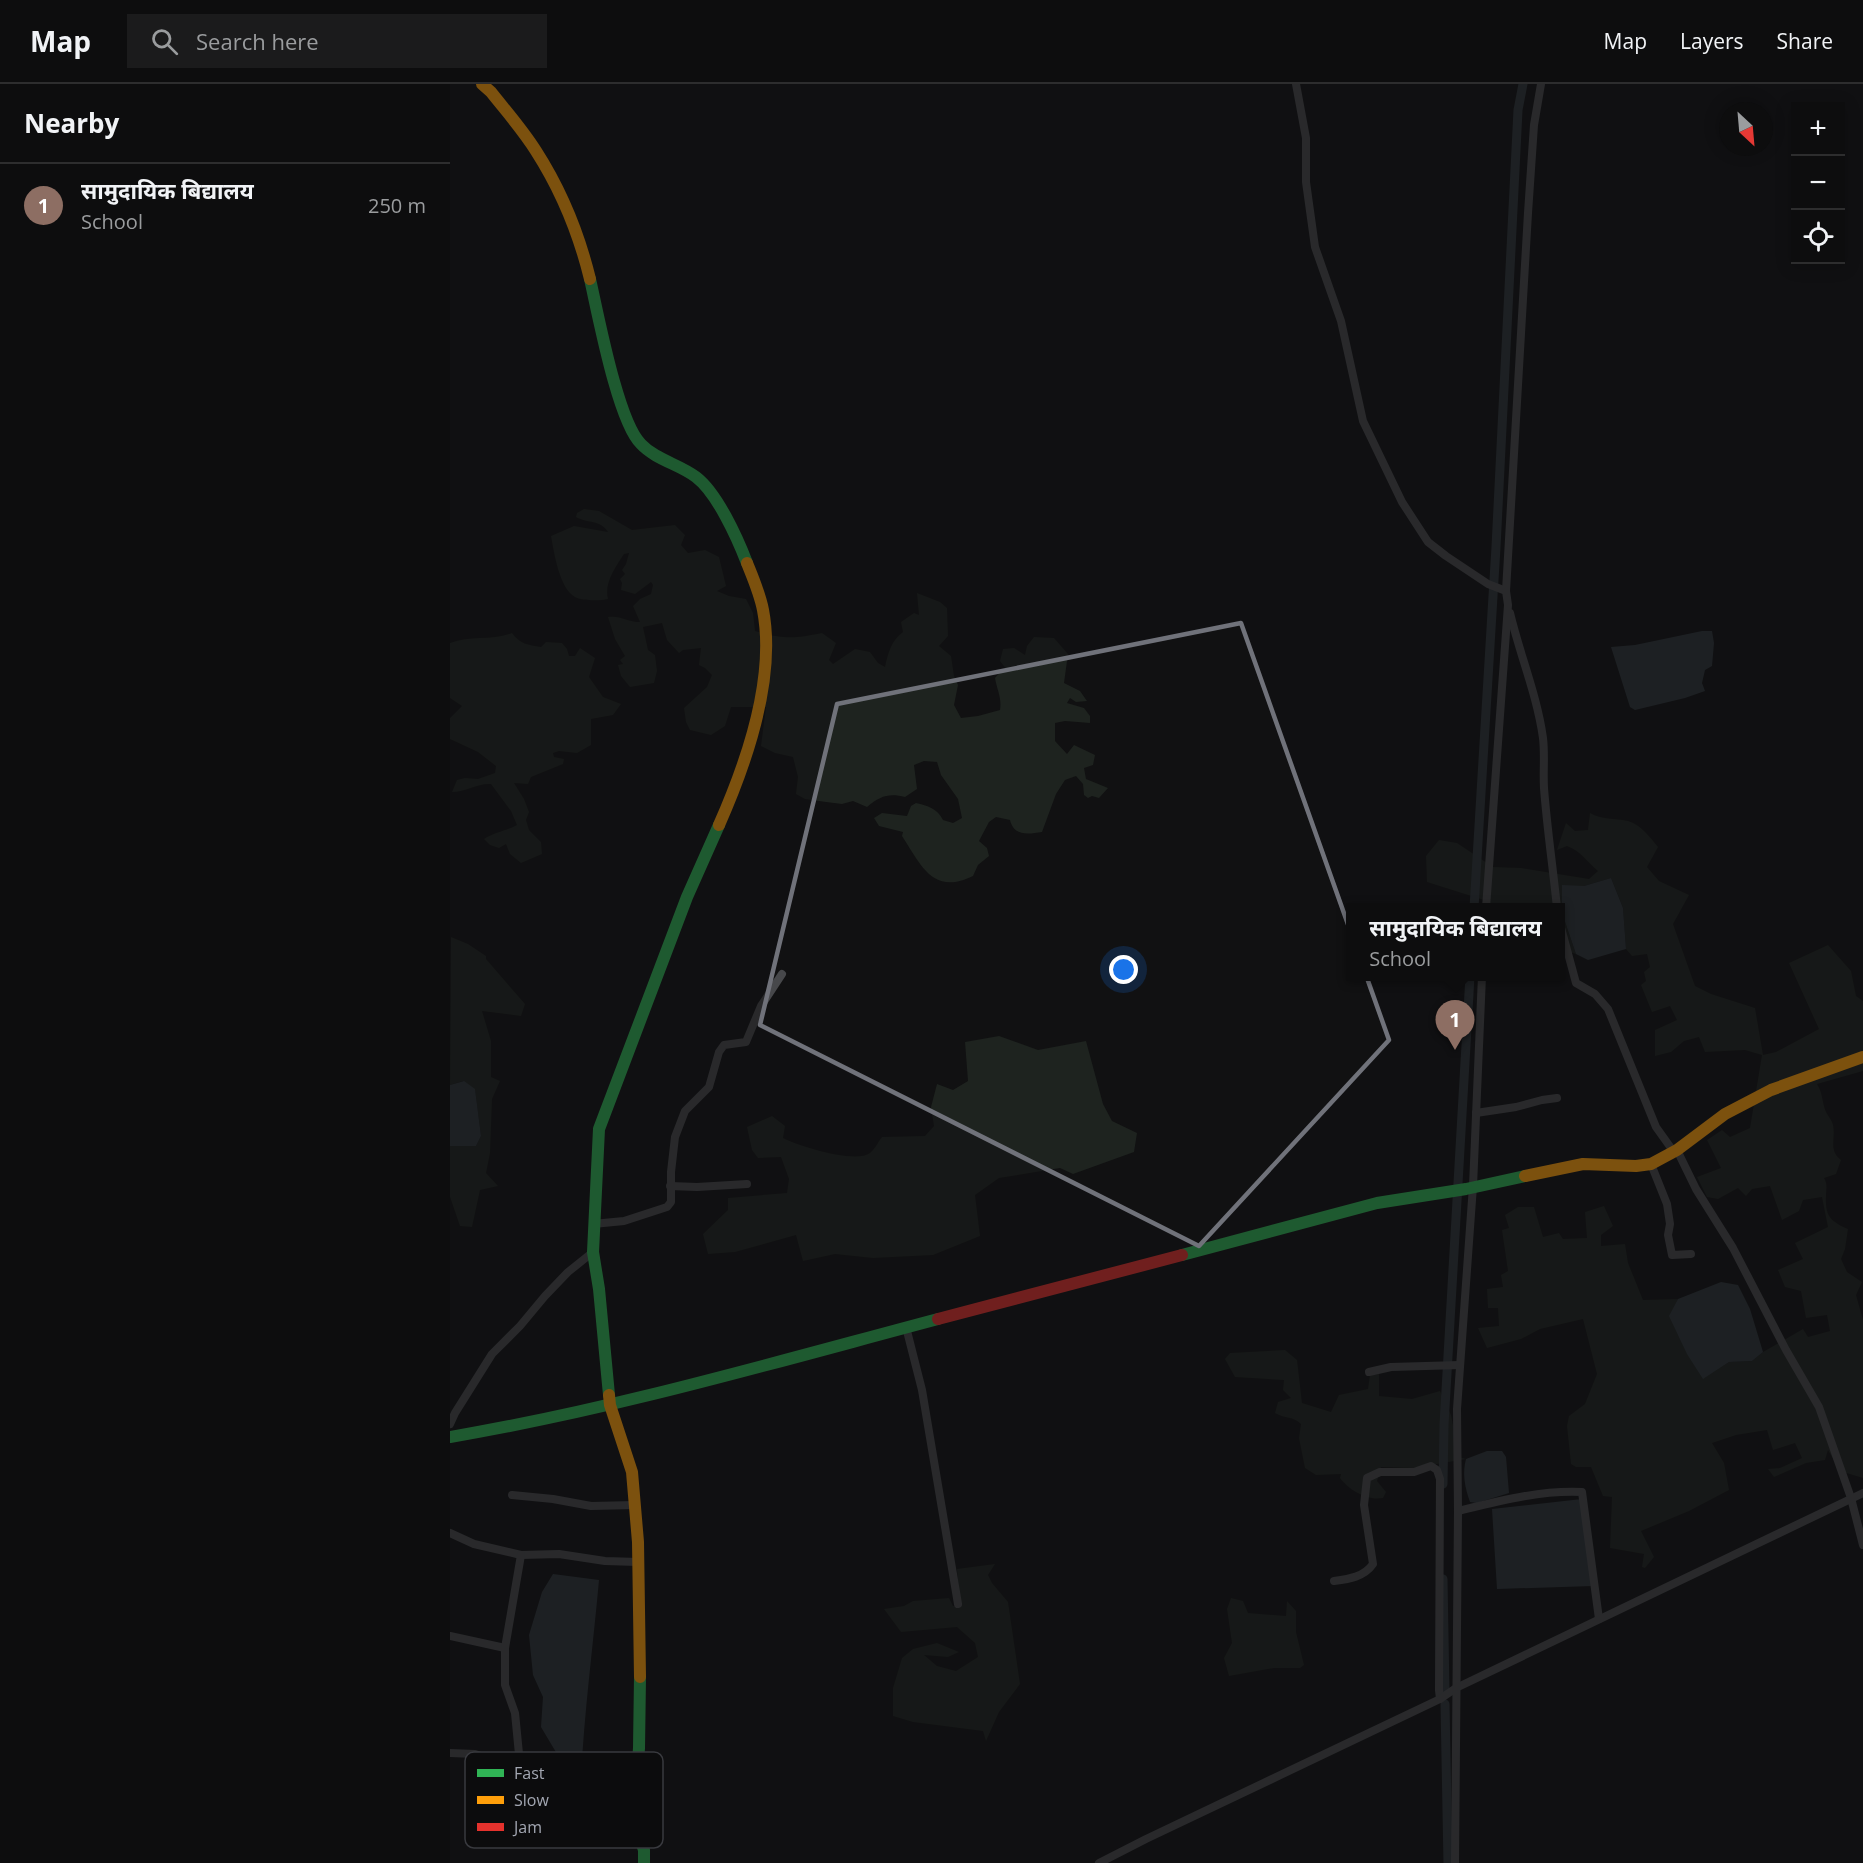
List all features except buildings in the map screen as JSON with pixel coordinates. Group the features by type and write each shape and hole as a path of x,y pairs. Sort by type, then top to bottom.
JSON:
{"street":[{"path":"482,84 491,92 536,150 562,197 585,258 615,383 630,427 640,444 668,463 696,477 718,503 741,548 761,599 764,613 766,644 764,676 750,746 724,814 687,897 599,1129 593,1252 599,1288 610,1405 632,1472 635,1505 640,1624 637,1752"},
{"path":"1296,84 1306,138 1306,182 1315,247 1341,321 1363,421 1402,502 1428,542 1488,584 1502,591"},
{"path":"1541,84 1534,125 1502,591 1508,604 1519,652 1530,678 1542,736 1545,761 1544,786 1556,903"},
{"path":"1486,903 1508,604"},
{"path":"1565,942 1576,983 1594,994 1608,1010 1656,1127 1671,1148 1677,1150 1696,1189 1733,1248 1786,1350 1819,1407 1851,1498 1863,1545"},
{"path":"593,1224 624,1221 667,1207 670,1202 675,1137 685,1111 709,1088 719,1052 724,1045 746,1042 761,1006 782,974"},
{"path":"1455,1863 1457,1409 1469,1188 1476,1113 1482,981"},
{"path":"450,1437 610,1405 1377,1203 1469,1188 1583,1164 1636,1166 1651,1164 1677,1150 1725,1114 1771,1090 1863,1057"},
{"path":"1476,1113 1557,1098"},
{"path":"1651,1164 1667,1204 1670,1224 1668,1235 1672,1255 1692,1254"},
{"path":"670,1186 747,1184"},
{"path":"450,1424 454,1413 492,1354 520,1326 544,1296 568,1272 593,1252"},
{"path":"906,1327 922,1390 958,1604"},
{"path":"1369,1371 1390,1367 1460,1365"},
{"path":"1334,1581 1348,1580 1367,1572 1373,1564 1364,1505 1367,1478 1380,1472 1414,1472 1431,1466 1437,1470 1440,1479 1440,1699"},
{"path":"1458,1511 1558,1491 1582,1492 1599,1619"},
{"path":"1099,1863 1440,1699 1456,1688 1863,1493"},
{"path":"512,1495 591,1506 635,1505"},
{"path":"450,1533 474,1544 521,1555 559,1554 605,1561 638,1562"},
{"path":"519,1752 515,1713 505,1685 505,1648 521,1555"},
{"path":"450,1636 505,1648"},
{"path":"450,1753 465,1754"},
{"path":"643,1848 644,1863"}],"highlighted area":[{"path":"1241,623 1389,1040 1199,1246 760,1025 837,704"}],"shaded area":[{"path":"584,509 599,511 632,530 675,525 685,535 681,545 688,553 705,550 719,557 726,586 717,591 746,599 753,613 755,631 788,637 822,633 836,643 829,660 833,664 855,649 870,652 878,663 885,667 893,643 903,632 901,622 914,613 919,615 917,593 940,602 947,608 948,636 939,646 951,656 958,685 954,705 961,718 1000,710 1000,698 995,678 1001,671 1007,670 1000,661 1003,649 1014,648 1025,655 1027,646 1034,637 1054,638 1068,654 1064,683 1080,691 1087,701 1076,702 1070,698 1067,703 1084,708 1090,716 1090,723 1065,721 1055,723 1055,741 1067,754 1074,745 1095,755 1093,765 1084,768 1086,779 1108,788 1099,798 1092,796 1088,798 1084,795 1083,784 1076,776 1065,780 1056,794 1042,832 1027,834 1018,832 1010,820 996,817 989,822 979,841 987,848 989,856 978,865 973,876 959,881 938,880 922,867 902,836 903,832 879,826 874,818 882,813 907,816 911,806 916,803 935,810 943,820 953,823 962,818 958,799 941,775 937,762 924,761 914,765 917,789 905,797 885,796 867,807 853,801 842,804 805,799 796,794 798,777 793,757 775,753 761,746 766,707 731,707 725,726 711,735 690,730 684,708 707,687 712,675 699,665 701,648 683,650 679,653 667,640 662,623 643,627 648,650 655,655 657,671 654,683 630,687 621,676 618,665 623,664 620,660 625,656 615,639 608,617 640,622 633,606 640,599 651,594 653,585 651,582 635,594 621,590 620,579 625,574 622,570 629,553 624,554 611,576 608,599 582,599 569,592 558,569 551,536 574,526 608,532 598,523 576,517 577,513"},
{"path":"1712,631 1714,643 1712,666 1705,670 1702,683 1705,691 1635,710 1630,707 1611,647 1635,645"},
{"path":"512,633 521,642 532,646 541,647 546,642 562,643 569,656 575,656 580,648 595,658 589,677 603,697 621,704 613,715 591,719 591,745 577,753 559,751 553,753 554,757 564,759 563,764 531,777 528,784 514,783 529,812 526,820 529,830 541,842 542,854 521,863 510,854 506,844 499,848 490,845 484,839 517,825 511,811 491,784 452,792 457,780 478,779 495,773 496,766 478,752 450,739 450,718 462,706 450,698 450,643"},
{"path":"1590,813 1599,817 1628,821 1637,825 1658,847 1647,867 1659,881 1689,895 1673,924 1695,986 1711,994 1755,1008 1763,1055 1776,1052 1819,1029 1789,963 1828,945 1851,971 1856,996 1863,1001 1863,1071 1817,1084 1833,1125 1835,1152 1841,1160 1836,1174 1824,1178 1828,1214 1833,1221 1848,1229 1841,1259 1847,1272 1862,1282 1856,1295 1863,1320 1863,1478 1840,1471 1828,1450 1825,1460 1806,1463 1774,1477 1768,1469 1780,1468 1802,1458 1795,1443 1773,1450 1767,1430 1736,1435 1712,1443 1724,1463 1729,1490 1689,1511 1641,1531 1654,1557 1645,1568 1642,1567 1644,1554 1610,1548 1612,1497 1603,1496 1591,1467 1576,1467 1571,1464 1567,1426 1569,1416 1585,1404 1597,1374 1583,1319 1540,1329 1521,1339 1487,1348 1478,1328 1499,1326 1498,1308 1488,1308 1487,1289 1503,1287 1501,1275 1508,1271 1502,1230 1509,1228 1505,1215 1518,1207 1534,1207 1543,1237 1559,1233 1563,1239 1587,1238 1585,1212 1604,1206 1613,1226 1601,1235 1601,1246 1625,1244 1628,1263 1643,1300 1678,1299 1670,1316 1704,1378 1729,1362 1752,1361 1803,1329 1808,1337 1830,1331 1827,1315 1806,1318 1801,1291 1785,1287 1778,1270 1803,1259 1795,1243 1828,1227 1822,1197 1803,1200 1799,1211 1782,1220 1770,1186 1752,1189 1746,1196 1738,1188 1718,1199 1707,1197 1697,1177 1721,1168 1707,1140 1722,1130 1730,1137 1750,1128 1762,1055 1745,1050 1705,1052 1699,1037 1684,1041 1671,1052 1655,1056 1655,1030 1677,1020 1670,1006 1652,1012 1641,985 1646,981 1644,972 1650,967 1647,954 1632,956 1626,949 1623,908 1611,878 1584,886 1565,909 1565,903 1488,903 1427,882 1426,856 1439,840 1457,843 1493,867 1521,868 1589,879 1598,871 1580,854 1567,846 1557,850 1566,823 1575,831 1588,830"},
{"path":"1611,878 1623,908 1626,949 1588,960 1576,954 1565,922 1562,885 1584,886"},
{"path":"1565,922 1576,954 1565,951"},
{"path":"451,937 468,944 486,956 486,959 525,1004 521,1016 482,1011 491,1041 491,1077 500,1081 492,1099 490,1153 486,1173 498,1186 480,1190 472,1227 460,1226 450,1197 450,1146 476,1146 481,1136 475,1090 463,1081 450,1085"},
{"path":"999,1036 1038,1050 1086,1041 1103,1104 1112,1121 1137,1133 1134,1152 1073,1174 1060,1168 999,1178 975,1195 980,1236 933,1255 873,1258 835,1254 803,1261 796,1235 735,1252 708,1254 703,1234 728,1210 728,1198 787,1193 789,1179 781,1157 758,1158 752,1150 747,1127 772,1116 785,1126 783,1138 813,1149 853,1156 870,1153 882,1137 925,1136 934,1126 931,1107 937,1084 953,1090 968,1081 965,1042"},
{"path":"464,1081 475,1089 481,1136 476,1146 450,1146 450,1085"},
{"path":"1721,1282 1738,1285 1750,1309 1763,1352 1752,1361 1729,1362 1703,1379 1687,1354 1669,1316 1678,1299"},
{"path":"1285,1350 1297,1360 1302,1403 1331,1412 1339,1395 1368,1389 1370,1375 1379,1374 1379,1396 1412,1399 1440,1391 1451,1415 1459,1457 1466,1459 1413,1468 1381,1467 1377,1481 1386,1492 1383,1498 1371,1498 1359,1494 1340,1478 1341,1474 1316,1475 1305,1468 1299,1438 1301,1424 1275,1413 1278,1402 1291,1398 1283,1390 1284,1380 1235,1377 1225,1359 1230,1353"},
{"path":"1487,1451 1502,1451 1506,1457 1509,1493 1477,1503 1470,1502 1465,1481 1466,1459"},
{"path":"1582,1499 1593,1586 1497,1589 1492,1509"},
{"path":"995,1564 988,1575 1008,1602 1020,1684 999,1712 986,1741 983,1731 913,1722 893,1716 893,1688 902,1658 913,1649 937,1643 959,1652 948,1657 924,1655 937,1666 956,1671 978,1657 975,1643 957,1627 901,1632 884,1609 904,1606 913,1601 949,1598 953,1606 960,1605 957,1569"},
{"path":"553,1574 599,1580 583,1752 556,1752 541,1727 543,1697 533,1675 529,1635 542,1592"},
{"path":"1231,1598 1243,1601 1248,1613 1286,1616 1287,1601 1296,1611 1296,1632 1304,1665 1300,1668 1274,1668 1229,1676 1224,1658 1232,1643 1227,1609"}],"waterway":[{"path":"1474,903 1496,547 1518,110 1523,84"},
{"path":"1443,1484 1444,1425 1470,981"},
{"path":"1443,1579 1445,1693"},
{"path":"1445,1704 1448,1863"}],"traffic: fast":[{"path":"590,279 617,391 624,414 633,432 647,449 704,484 726,516 747,563"},
{"path":"609,1395 599,1289 593,1252 599,1129 687,897 719,825"},
{"path":"1182,1255 1377,1203 1466,1189 1525,1176"},
{"path":"450,1437 634,1399 938,1319"},
{"path":"639,1752 640,1677"},
{"path":"643,1848 644,1863"}],"traffic: slow":[{"path":"482,84 520,128 545,166 568,213 590,279"},
{"path":"719,825 748,748 762,692 765,664 766,636 763,610 747,563"},
{"path":"1525,1176 1583,1164 1636,1166 1651,1164 1677,1150 1725,1114 1771,1090 1863,1057"},
{"path":"609,1395 610,1405 632,1472 638,1542 640,1677"}],"traffic: jam":[{"path":"938,1319 1182,1255"}],"place":[{"name":"सामुदायिक बिद्यालय","path":"1455,1050"}]}
